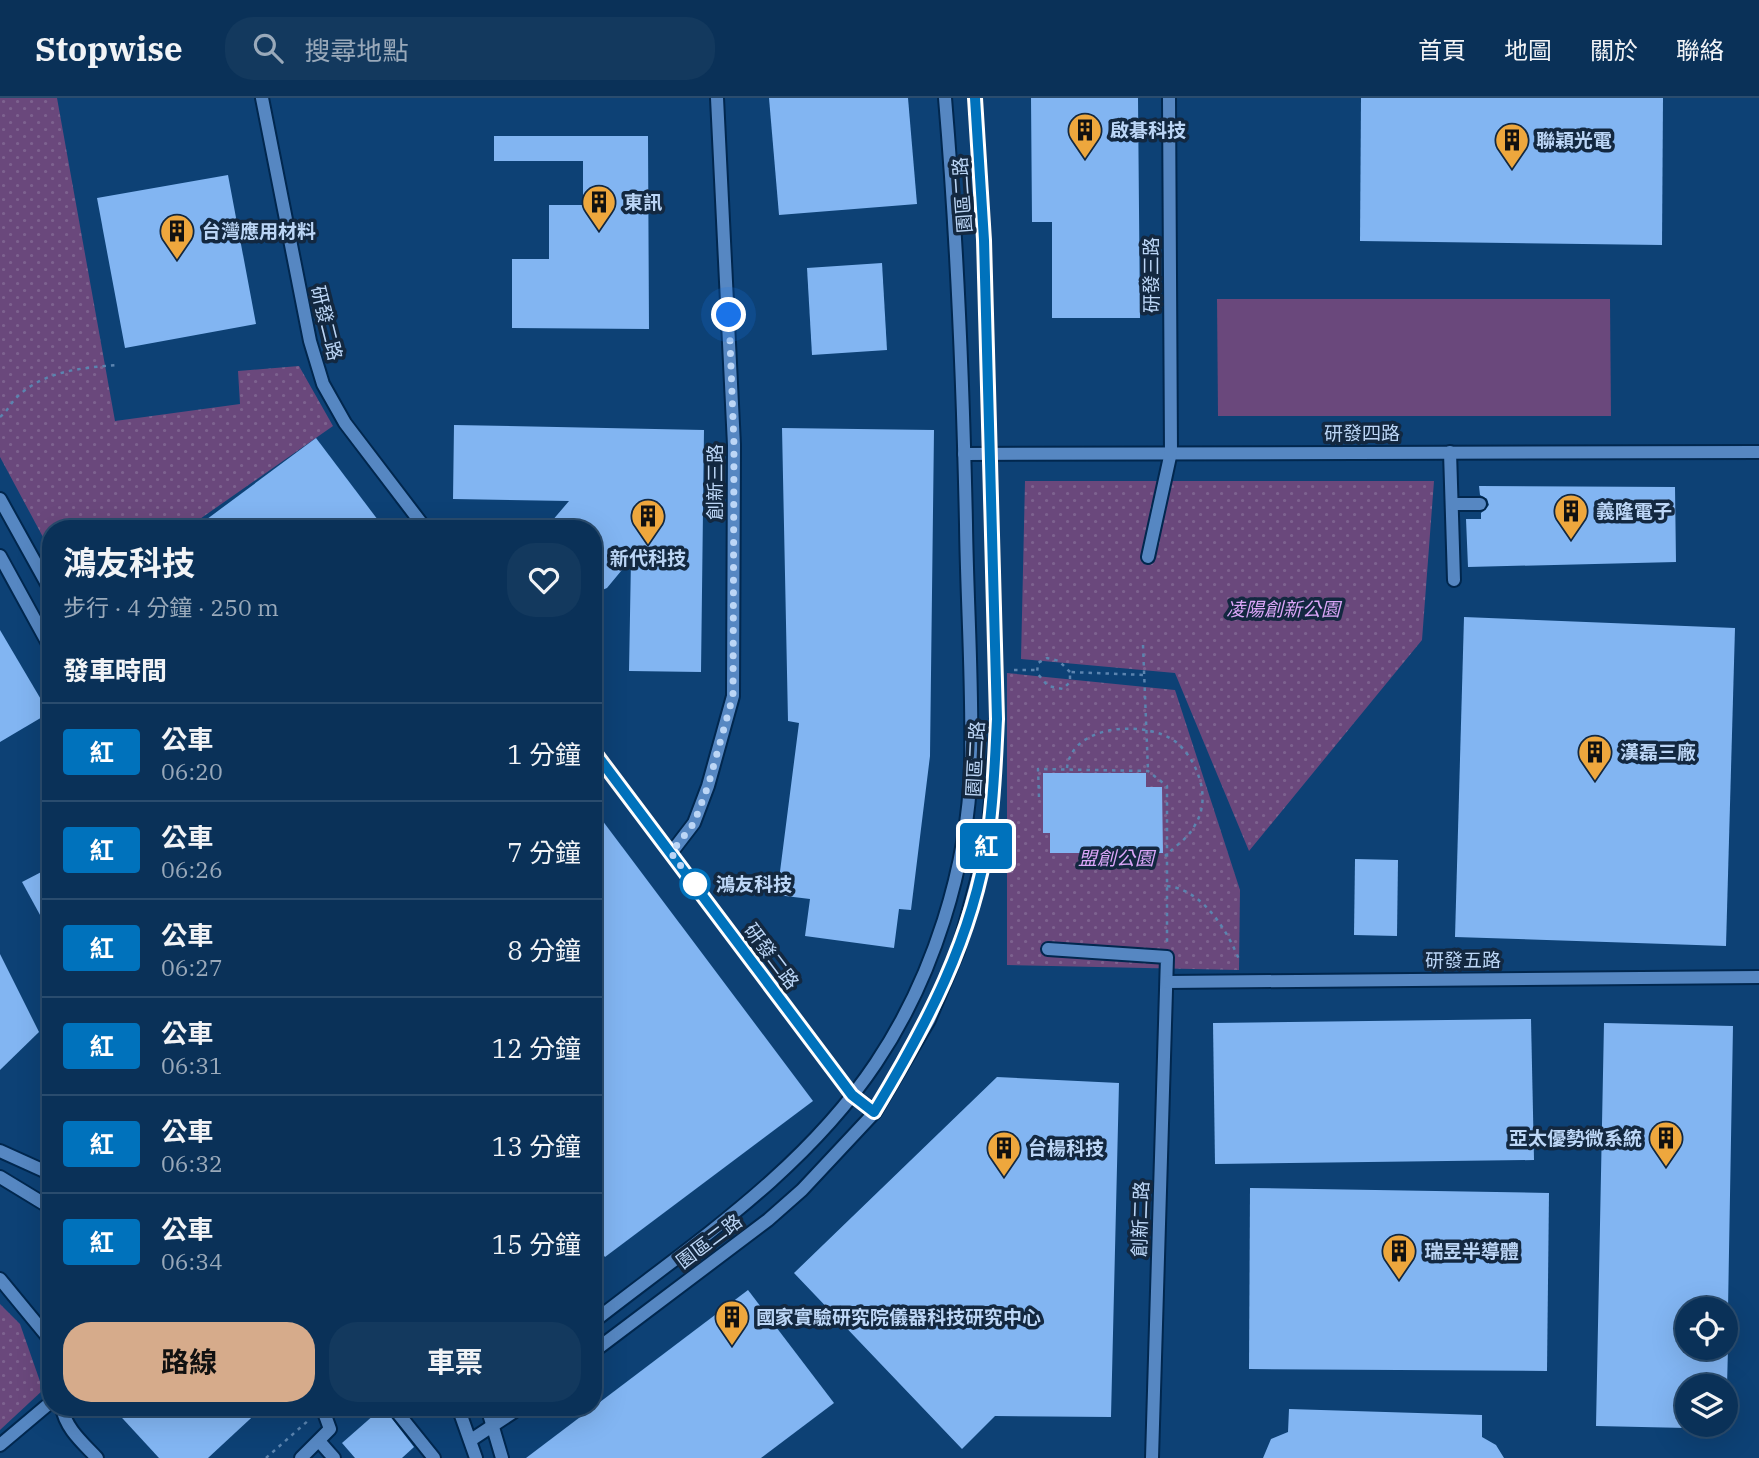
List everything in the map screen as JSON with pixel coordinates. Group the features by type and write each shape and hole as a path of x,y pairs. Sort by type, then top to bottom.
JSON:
{"street":[{"name":"研發二路","path":"262,98 307,327 323,384 345,423 419,520"},
{"name":"創新三路","path":"671,853 694,823 708,786 733,696 734,445 717,98"},
{"name":"園區二路","path":"602,1315 736,1212 790,1166 877,1062 906,1011 937,940 963,834 971,767 964,454 945,98"},
{"name":"園區二路","path":"602,1345 768,1220 803,1190 874,1112 934,1009 958,951 988,839 997,719 984,240 975,98"},
{"name":"研發三路","path":"1147,557 1171,452 1169,98"},
{"path":"1450,452 1454,580"},
{"name":"研發四路","path":"964,454 1759,452"},
{"path":"0,499 42,575"},
{"path":"1452,504 1480,504"},
{"path":"0,556 42,633"},
{"name":"研發二路","path":"602,762 852,1095 874,1112"},
{"path":"1048,949 1167,957"},
{"name":"創新二路","path":"1152,1458 1167,957"},
{"name":"研發五路","path":"1167,982 1759,977"},
{"path":"0,1151 42,1170"},
{"path":"0,1177 42,1203"},
{"path":"0,1279 42,1330"},
{"path":"0,1445 42,1410"},
{"path":"63,1416 73,1432 97,1458"},
{"path":"301,1458 330,1429 325,1416"},
{"path":"400,1416 434,1458"},
{"path":"464,1416 476,1458"},
{"path":"491,1416 502,1458"},
{"path":"471,1440 509,1416"},
{"path":"318,1441 334,1458"}],"path":[{"path":"0,417 16,397 33,385 68,369 116,365"},
{"path":"1143,645 1148,771"},
{"path":"1070,672 1070,682 1063,689 1048,686 1040,679 1038,663 1046,658 1059,661 1070,672 1145,675"},
{"path":"1014,670 1037,670"},
{"path":"1067,768 1068,759 1091,737 1111,730 1147,730 1175,742 1191,757 1203,793 1196,824 1181,844 1165,856"},
{"path":"1039,797 1038,769 1148,771 1167,786 1167,957"},
{"path":"1167,886 1180,887 1195,896 1225,930 1240,962"},
{"path":"266,1458 310,1419 327,1421"}],"green space":[{"path":"0,98 57,98 115,421 240,404 238,371 299,366 333,426 198,520 42,520 42,535 0,457"},
{"path":"1217,299 1610,299 1611,416 1218,416"},
{"name":"凌陽創新公園","path":"1025,481 1434,481 1422,640 1249,851 1175,673 1021,659"},
{"name":"盟創公園","path":"1007,673 1175,690 1240,890 1239,970 1007,965"},
{"path":"0,1304 20,1324 42,1391 0,1430"}],"building":[{"path":"769,98 908,98 917,204 779,215"},
{"name":"啟碁科技","path":"1031,98 1138,98 1140,318 1052,318 1052,222 1032,222"},
{"name":"聯穎光電","path":"1361,98 1663,98 1662,245 1360,241"},
{"name":"東訊","path":"494,136 648,136 649,329 512,328 512,259 549,259 549,205 583,205 583,161 494,161"},
{"name":"台灣應用材料","path":"228,175 256,324 125,348 97,198"},
{"path":"882,263 887,350 812,355 807,268"},
{"name":"新代科技","path":"454,425 704,430 701,672 629,671 631,559 607,588 602,590 602,520 553,520 569,501 453,499"},
{"path":"782,428 934,430 930,756 911,910 899,909 894,948 805,936 810,899 777,895 799,723 788,721"},
{"path":"316,438 378,520 206,520"},
{"name":"義隆電子","path":"1479,486 1675,487 1676,562 1468,567 1466,519 1481,519 1481,513 1489,505 1487,499 1480,495"},
{"name":"漢磊三廠","path":"1464,617 1735,628 1726,946 1455,937"},
{"path":"0,630 42,701 42,717 0,742"},
{"path":"1043,773 1146,773 1146,787 1162,787 1163,853 1050,853 1050,833 1043,833"},
{"path":"602,820 813,1101 605,1257 602,1253"},
{"path":"1355,859 1398,860 1397,936 1354,935"},
{"path":"42,872 42,919 22,882"},
{"path":"0,954 39,1032 0,1070"},
{"path":"1531,1019 1534,1160 1215,1164 1213,1023"},
{"name":"亞太優勢微系統","path":"1604,1023 1733,1026 1728,1297 1675,1297 1675,1360 1728,1360 1727,1374 1675,1374 1675,1428 1596,1426"},
{"name":"台楊科技","path":"997,1077 1119,1083 1111,1417 995,1416 962,1449 794,1273"},
{"name":"瑞昱半導體","path":"1250,1188 1549,1193 1547,1371 1249,1369"},
{"name":"國家實驗研究院儀器科技研究中心","path":"748,1290 834,1403 761,1458 526,1458 582,1416 602,1416 602,1400"},
{"path":"1289,1409 1482,1415 1482,1437 1496,1445 1504,1458 1263,1458 1271,1439 1288,1432"},
{"path":"120,1416 253,1416 208,1458 159,1458"},
{"path":"373,1416 390,1416 414,1447 402,1458 355,1458 342,1443"}],"bus line":[{"name":"紅","path":"602,762 852,1095 874,1112 929,1020 958,951 988,839 994,784 997,719 984,240 975,98"}],"place":[{"name":"啟碁科技","path":"1085,160"},
{"name":"聯穎光電","path":"1512,170"},
{"name":"東訊","path":"599,232"},
{"name":"台灣應用材料","path":"177,261"},
{"name":"義隆電子","path":"1571,541"},
{"name":"新代科技","path":"648,546"},
{"name":"漢磊三廠","path":"1595,782"},
{"name":"鴻友科技","path":"695,884"},
{"name":"亞太優勢微系統","path":"1666,1168"},
{"name":"台楊科技","path":"1004,1178"},
{"name":"瑞昱半導體","path":"1399,1281"},
{"name":"國家實驗研究院儀器科技研究中心","path":"732,1347"}],"route":[{"path":"695,884 699,890 671,853 694,823 708,786 733,696 734,445 729,315"}]}
